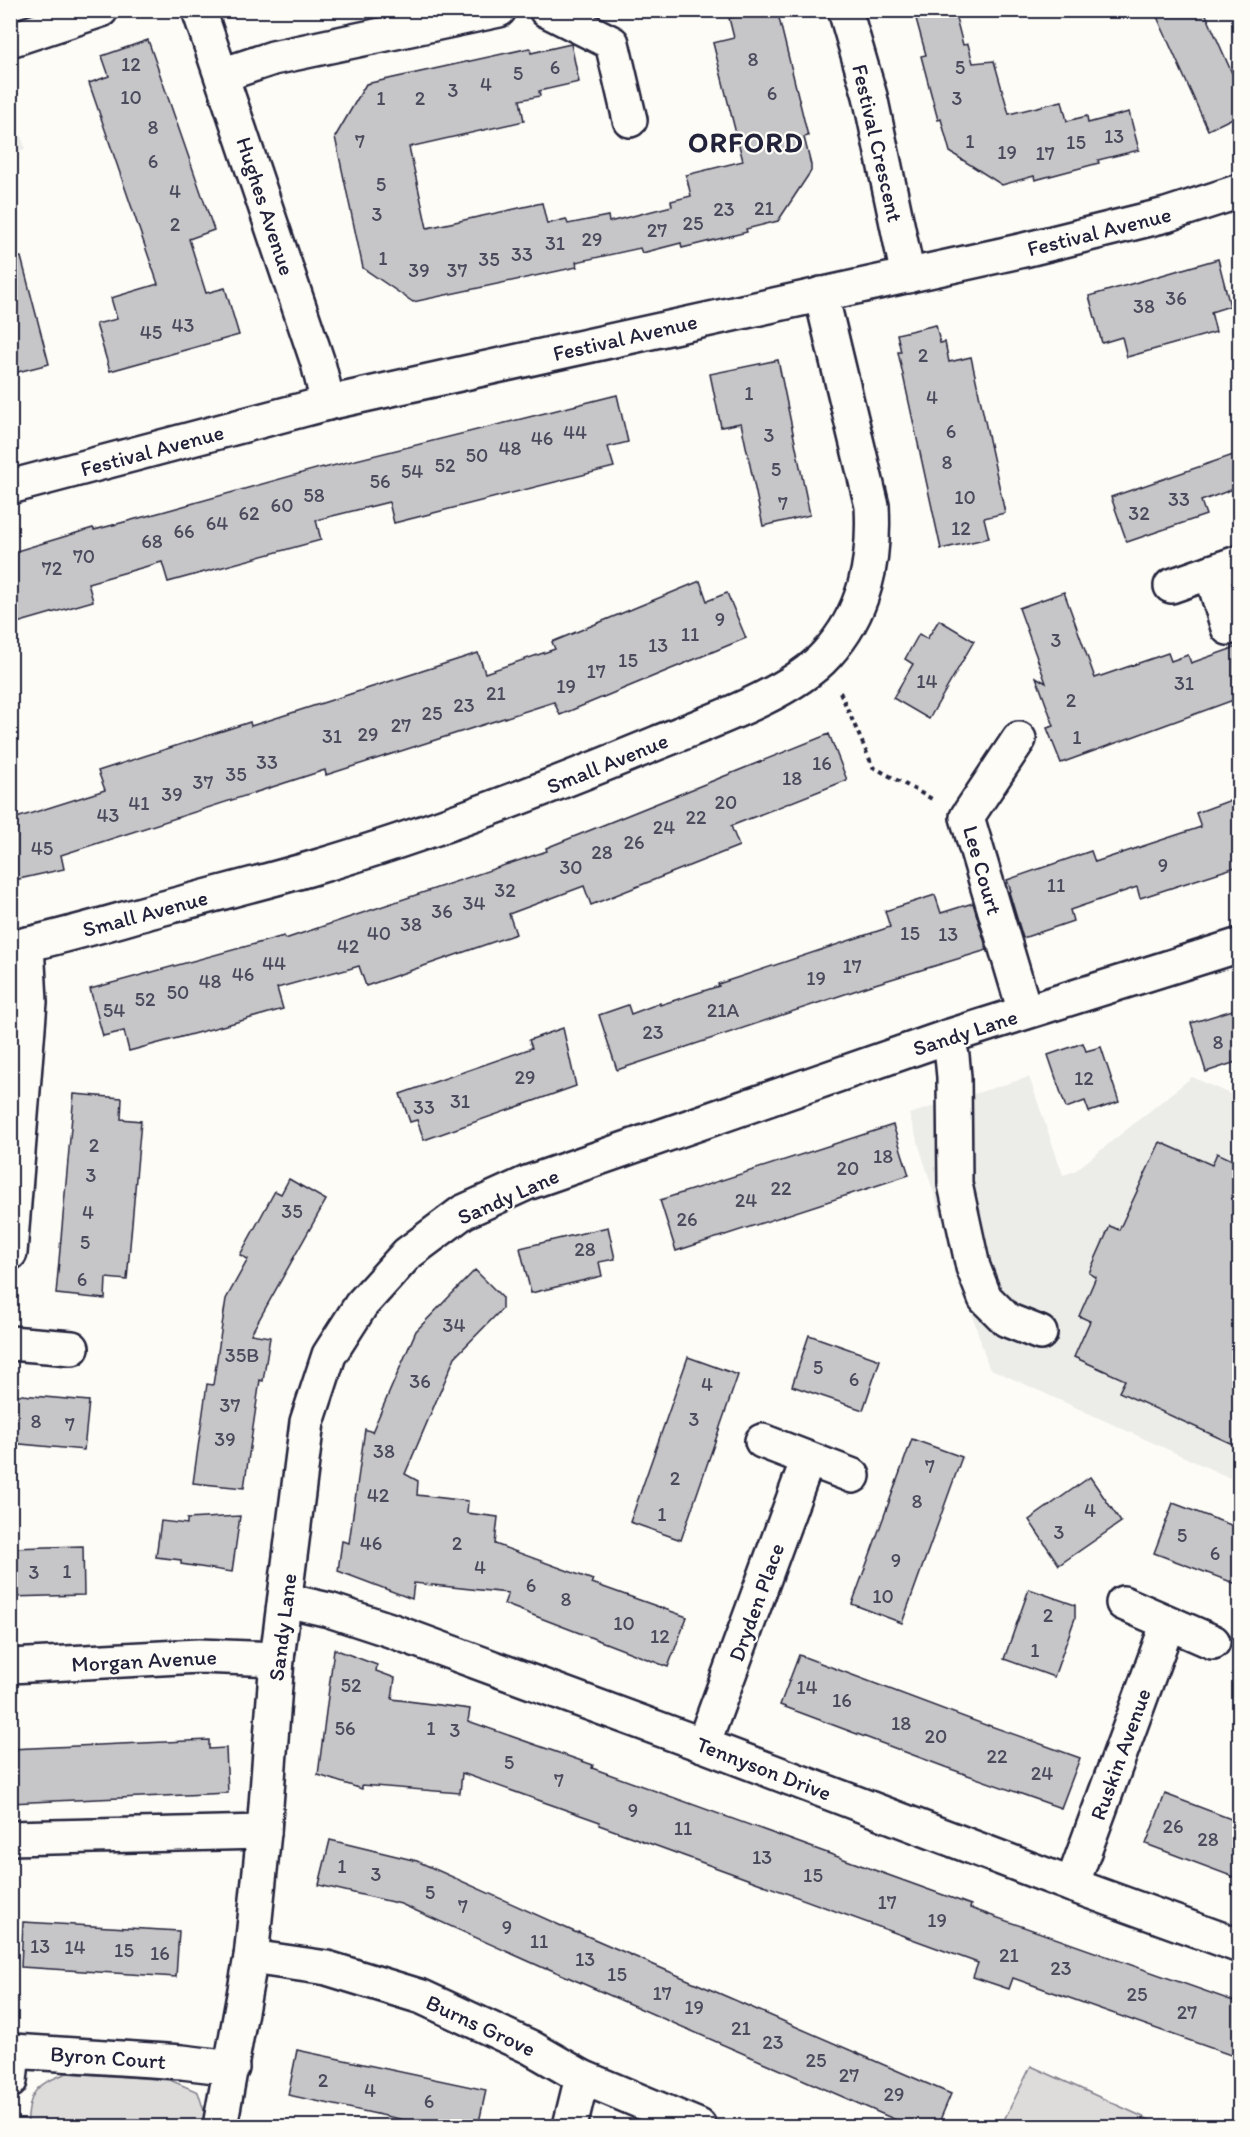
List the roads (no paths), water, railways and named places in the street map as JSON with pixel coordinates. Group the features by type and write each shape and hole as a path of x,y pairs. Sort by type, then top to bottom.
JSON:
{"street":[{"path":"10,40 100,10"},
{"name":"Hughes Avenue","path":"199,10 318,363 328,403"},
{"path":"222,75 273,58 499,10"},
{"path":"546,10 612,43 630,120"},
{"name":"Festival Crescent","path":"845,10 870,96 908,276"},
{"name":"Festival Avenue","path":"10,487 328,403 1024,250 1166,215 1239,191"},
{"name":"Small Avenue","path":"19,946 317,867 551,787 721,717 777,691 825,657 843,635 858,606 872,555 873,531 872,506 821,294"},
{"path":"1171,586 1225,567 1228,628"},
{"name":"Lee Court","path":"1019,739 967,817 1025,1012"},
{"name":"Sandy Lane","path":"220,2127 251,1957 264,1832 277,1659 307,1422 329,1355 361,1305 407,1254 463,1212 527,1183 947,1037 1239,945"},
{"path":"10,1253 30,1002 19,946"},
{"path":"947,1037 954,1077 955,1184 973,1267 985,1298 1007,1320 1041,1333"},
{"path":"10,1343 72,1348"},
{"path":"762,1441 853,1476"},
{"name":"Dryden Place","path":"703,1745 808,1459"},
{"name":"Tennyson Drive","path":"285,1600 329,1610 390,1630 1239,1946"},
{"path":"1123,1603 1213,1642"},
{"name":"Ruskin Avenue","path":"1072,1885 1168,1623"},
{"name":"Morgan Avenue","path":"10,1666 199,1656 277,1659"},
{"path":"10,1838 264,1832"},
{"name":"Burns Grove","path":"251,1957 327,1968 422,1997 530,2047 582,2077 699,2127"},
{"name":"Byron Court","path":"10,2080 13,2051 182,2062 232,2068"},
{"path":"570,2127 582,2077"}],"district":[{"name":"ORFORD","path":"746,142"}]}
